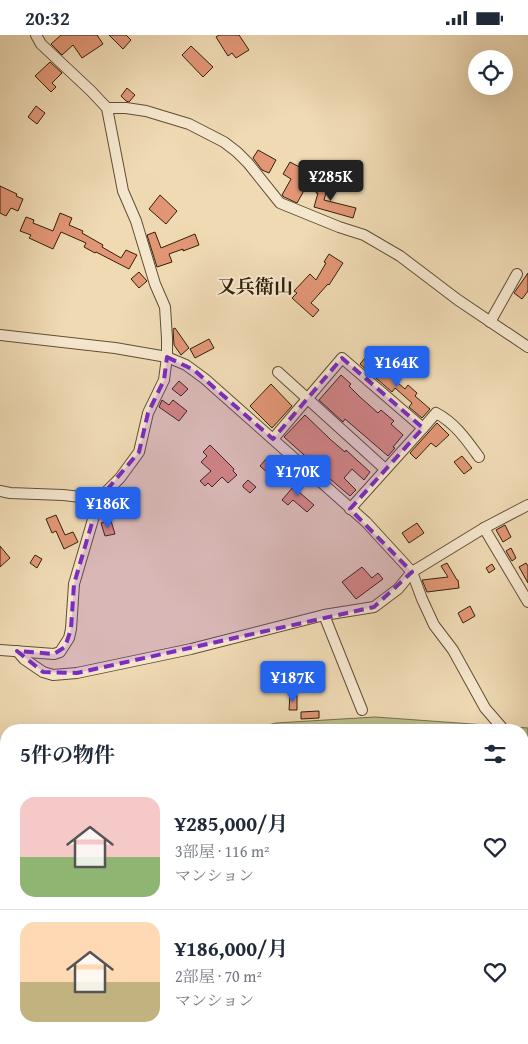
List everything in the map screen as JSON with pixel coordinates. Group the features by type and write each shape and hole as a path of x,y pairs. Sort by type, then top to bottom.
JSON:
{"street":[{"path":"0,650 54,654 60,652 65,647 71,629 74,584 99,499 120,478 139,452 148,413 164,381 167,357 165,307 155,284 136,221 120,183 107,108 41,43 36,35"},
{"path":"107,108 126,107 146,111 189,124 224,142 242,157 280,203 364,235 400,256 490,323 528,347"},
{"path":"490,323 517,274"},
{"path":"0,335 115,348 167,357 194,370 366,522 412,572 434,625 453,650 485,708 499,724"},
{"path":"273,439 342,358 423,427"},
{"path":"278,372 385,469"},
{"path":"350,509 436,413 448,419 464,436 479,457"},
{"path":"0,491 99,499"},
{"path":"17,651 24,659 43,672 53,675 77,673 191,649 324,615 374,607 398,589 412,572 484,528 528,505"},
{"path":"484,528 528,602"},
{"path":"324,615 362,710"}],"highlighted area":[{"path":"167,357 194,370 273,439 342,358 423,428 350,509 412,572 374,607 77,673 43,672 17,651 54,654 65,647 71,629 74,584 99,499 139,452 148,413 164,380"}],"green space":[{"path":"375,717 472,724 272,724"}],"building":[{"path":"61,35 97,35 103,44 82,58 73,45 62,55 51,44"},
{"path":"109,35 126,35 131,40 123,49"},
{"path":"219,35 239,35 249,50 236,58 232,53 228,56 216,37"},
{"path":"191,46 213,67 203,77 182,55"},
{"path":"50,62 62,73 52,83 56,87 51,92 35,76"},
{"path":"127,88 135,95 129,102 121,96"},
{"path":"36,106 45,113 37,124 28,117"},
{"path":"258,150 276,160 269,173 262,170 253,158"},
{"path":"290,162 305,170 302,176 310,180 297,203 282,195 291,179 283,174"},
{"path":"320,179 329,182 324,200 356,208 353,218 314,207"},
{"path":"0,186 23,199 18,211 11,208 6,216 0,213"},
{"path":"160,195 177,211 166,224 149,209"},
{"path":"60,213 72,218 69,225 83,231 82,233 121,258 126,250 137,255 129,269 84,247 86,243 61,232 53,249 29,238 31,235 20,231 26,217 34,220 33,223 53,231"},
{"path":"155,232 161,248 195,234 199,245 169,254 172,262 157,267 147,235"},
{"path":"329,254 343,263 329,285 311,303 319,310 313,317 292,298 297,293 294,291 310,274 316,280"},
{"path":"139,272 147,281 139,288 131,279"},
{"path":"528,273 528,291 522,299 514,293"},
{"path":"175,328 189,348 181,355 174,345 173,329"},
{"path":"209,339 214,348 195,358 190,349"},
{"path":"365,358 381,372 383,370 405,389 408,385 417,393 415,396 430,409 422,418 409,407 412,403 395,388 392,392 360,364"},
{"path":"341,375 351,384 349,386 378,413 381,410 394,421 391,424 403,435 388,456 345,419 343,422 319,400"},
{"path":"179,381 188,389 181,396 172,389"},
{"path":"271,384 292,406 272,428 250,406"},
{"path":"162,400 169,405 173,400 187,411 179,421 159,407"},
{"path":"305,415 331,440 345,452 346,450 370,472 364,480 352,469 344,478 356,490 350,496 315,468 311,464 312,462 284,437"},
{"path":"437,423 449,435 436,447 431,443 416,459 410,453"},
{"path":"210,445 234,469 233,471 237,475 228,483 222,477 212,487 208,483 205,486 200,481 211,471 201,462 207,456 203,452"},
{"path":"462,456 472,468 464,474 454,462"},
{"path":"266,459 275,467 269,474 260,466"},
{"path":"300,479 306,484 299,492 314,505 307,512 293,500 288,505 282,500"},
{"path":"248,480 256,487 250,493 243,487"},
{"path":"56,515 65,535 73,532 78,542 64,549 56,531 52,533 46,519"},
{"path":"111,521 115,534 105,536 101,523"},
{"path":"417,523 424,533 409,543 402,533"},
{"path":"505,525 511,537 503,542 496,530"},
{"path":"0,546 10,558 0,567"},
{"path":"511,548 516,558 512,561 506,551"},
{"path":"35,555 42,559 37,568 30,563"},
{"path":"447,563 458,580 459,588 427,592 422,580 448,577 441,566"},
{"path":"526,563 528,566 528,583 519,567"},
{"path":"492,564 495,569 489,573 486,568"},
{"path":"362,567 372,578 378,573 383,579 356,599 342,582"},
{"path":"470,606 475,616 463,623 458,613"},
{"path":"290,695 297,695 297,710 289,710"},
{"path":"319,711 319,718 301,719 301,712"}],"district":[{"name":"又兵衛山","path":"255,286"}]}
